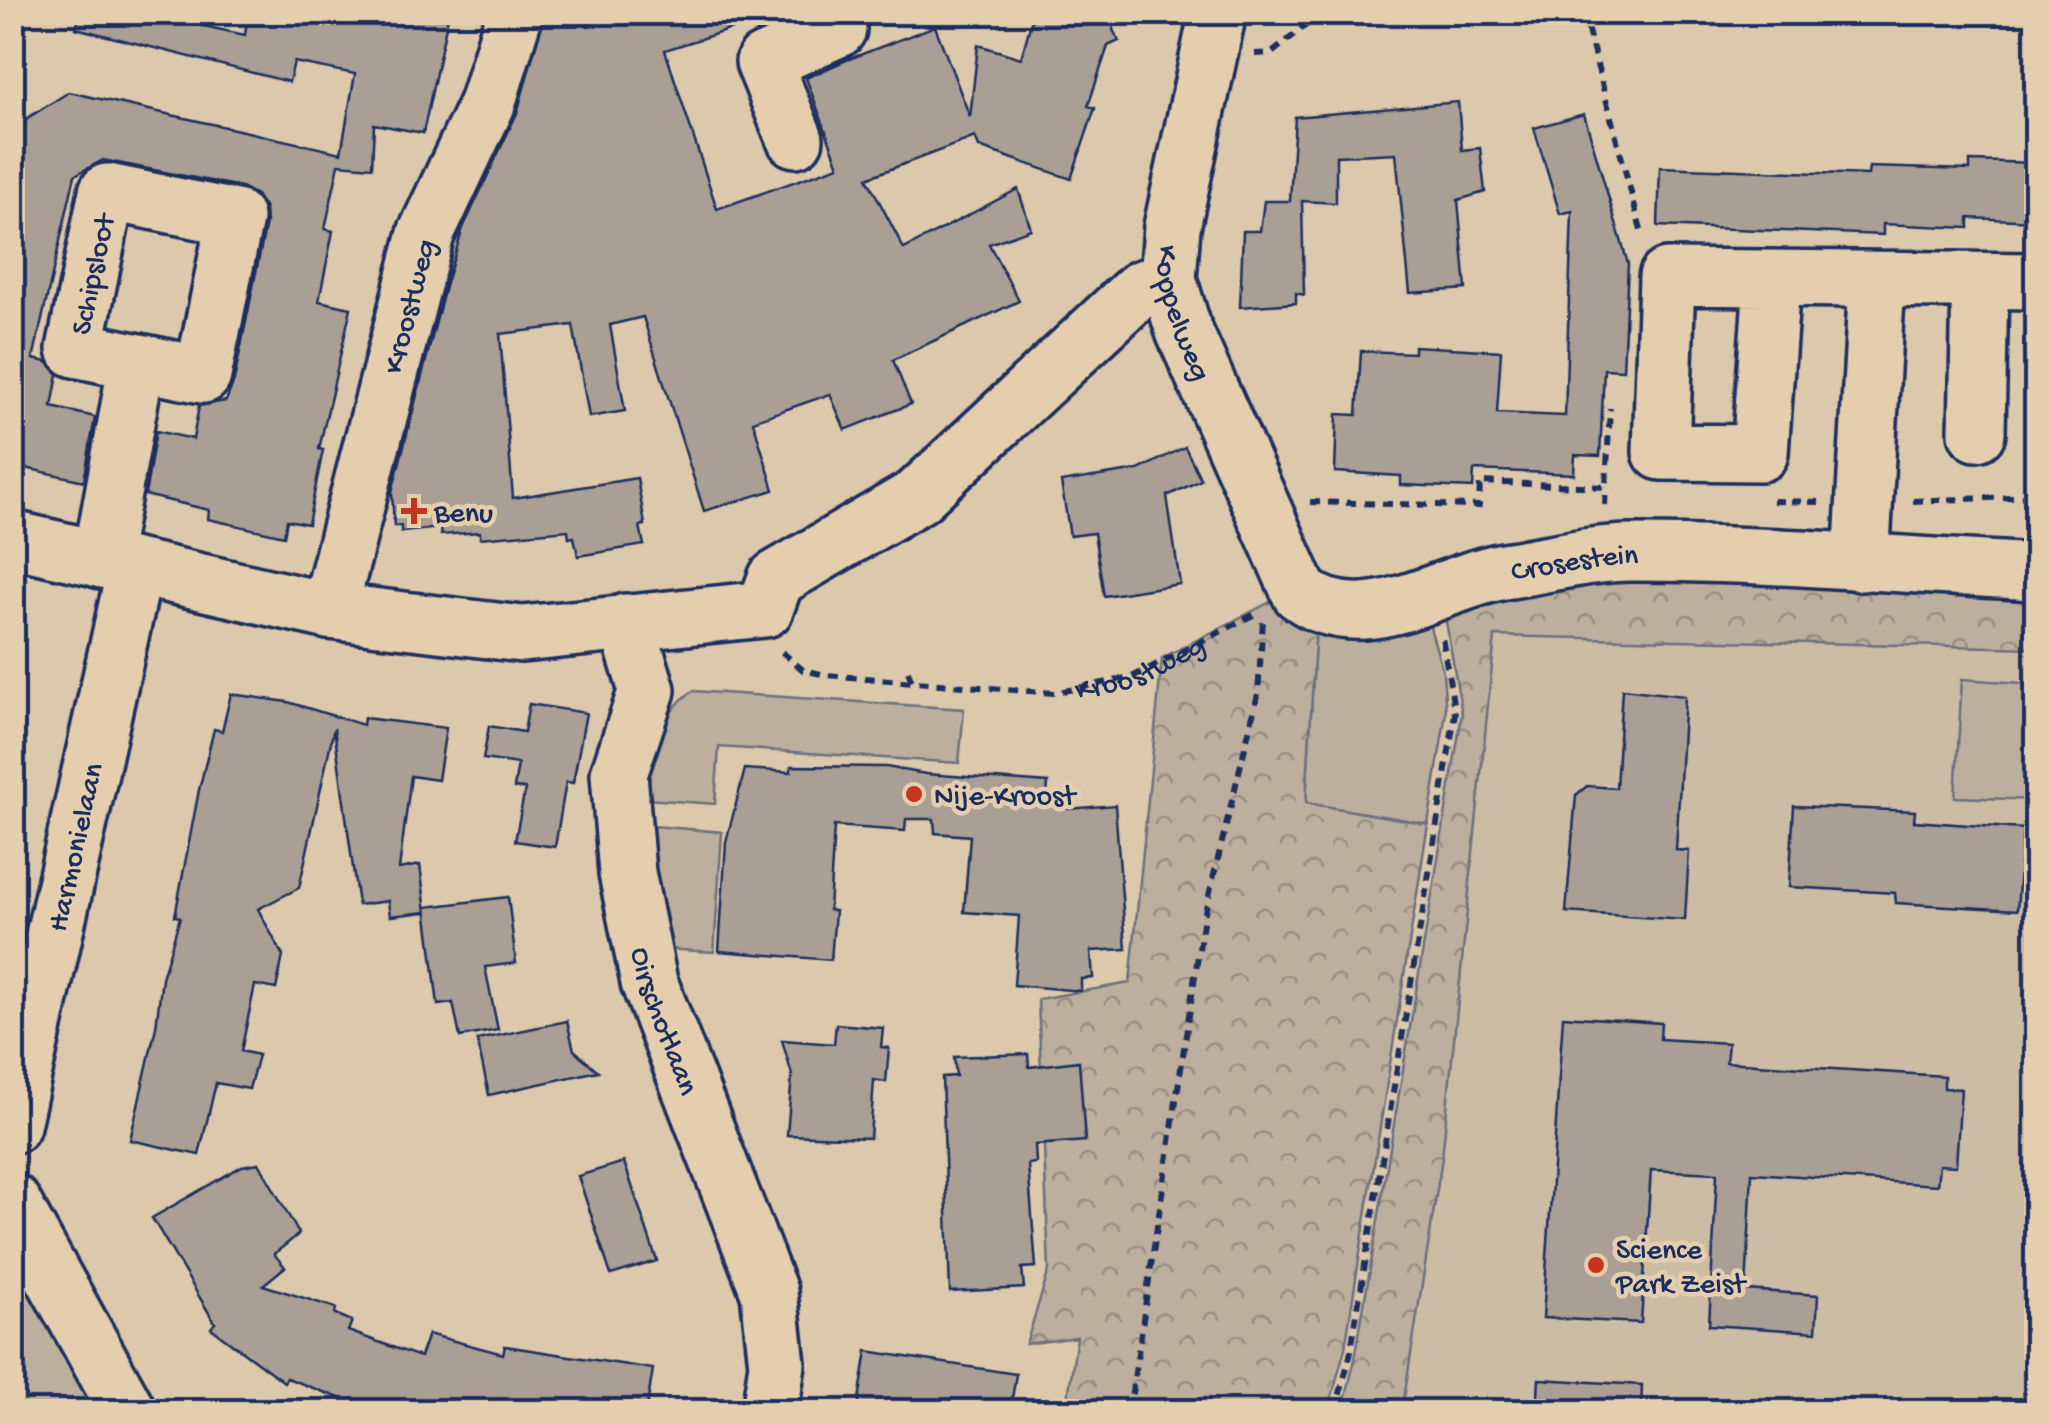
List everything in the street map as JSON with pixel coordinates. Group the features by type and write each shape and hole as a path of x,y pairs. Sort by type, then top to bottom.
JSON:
{"street":[{"name":"Kroostweg","path":"329,611 426,234 487,104 515,12"},
{"path":"795,139 764,62 838,29 832,12"},
{"name":"Koppelweg","path":"1214,34 1172,227 1168,279 1282,602"},
{"path":"1772,281 1760,453 1661,452 1660,260 1772,281 2036,281"},
{"path":"12,539 329,611 522,634 765,609 776,578 918,496 1140,288 1168,279"},
{"path":"1861,563 1878,281"},
{"path":"1977,433 1980,282"},
{"path":"118,565 138,362"},
{"name":"Crosestein","path":"1282,602 1369,611 1430,597 1503,570 1628,553 2036,572"},
{"name":"Harmonielaan","path":"12,1126 118,565"},
{"name":"Oirschotlaan","path":"626,622 647,690 620,774 627,873 649,982 769,1292 777,1364 770,1412"},
{"path":"12,1202 128,1412"}],"path":[{"path":"1214,34 1272,53 1322,12"},
{"path":"1583,12 1641,218 1644,241 1660,260"},
{"path":"1605,505 1611,389"},
{"path":"1318,519 1310,502 1479,506 1480,482 1606,486"},
{"path":"1335,1412 1350,1356 1456,714 1451,670 1430,597"},
{"path":"1130,1412 1204,916 1282,602"},
{"name":"Kroostweg","path":"765,609 771,638 788,660 804,670 913,684 1054,693 1132,677 1282,602"},
{"path":"908,671 913,684"}],"shaded area":[{"path":"1494,591 2036,617 2036,1411 1402,1412 1442,1158"}],"green space":[{"path":"1620,576 2036,595 2036,648 1495,636 1442,1158 1402,1411 1342,1412 1355,1359 1462,714 1443,604"},
{"path":"1282,596 1316,623 1306,803 1428,824 1345,1348 1328,1411 1066,1411 1077,1337 1026,1344 1049,1270 1038,999 1130,983 1162,658"},
{"path":"1425,610 1443,672 1446,713 1428,824 1306,803 1316,623"},
{"path":"1962,679 2036,684 2036,800 1955,797"},
{"path":"693,691 964,709 959,763 719,747 715,804 646,799 654,753 664,725 671,712"},
{"path":"642,825 722,832 714,952 663,949"},
{"path":"13,1257 94,1411 13,1411"}],"building":[{"path":"80,12 139,12 245,35 248,12 449,12 423,133 374,124 372,167 339,164 325,229 333,231 319,301 351,308 319,449 323,450 308,524 287,520 284,536 208,519 209,510 145,495 156,431 193,439 199,406 226,401 234,381 266,223 265,209 256,195 241,187 103,160 75,175 33,359 47,362 58,374 52,407 95,417 84,481 12,465 12,159 17,160 26,119 69,92 341,153 355,74 294,62 289,82 76,28"},
{"path":"545,12 759,12 760,20 665,50 717,209 839,166 806,78 844,61 935,26 970,117 978,45 1021,58 1034,12 1117,12 1113,30 1119,41 1108,46 1088,106 1095,108 1071,179 979,147 975,137 867,178 904,249 1018,189 1031,229 989,244 1019,301 893,360 911,404 845,430 830,394 753,421 774,490 704,511 643,317 610,325 625,411 589,417 573,325 500,334 513,498 637,478 645,525 640,526 644,545 578,556 574,537 569,538 568,530 480,538 480,532 441,535 440,528 401,532 401,526 394,526 392,492 446,283 463,228 517,113"},
{"path":"1458,102 1462,150 1480,148 1485,192 1458,200 1466,289 1410,293 1396,153 1336,156 1336,203 1302,201 1304,295 1296,293 1296,303 1240,307 1243,231 1260,231 1264,201 1290,201 1295,117"},
{"path":"1584,114 1628,264 1623,370 1604,369 1600,456 1575,455 1574,474 1474,470 1473,488 1401,485 1401,476 1335,472 1337,414 1357,415 1361,351 1414,353 1414,346 1501,351 1497,413 1565,416 1572,211 1560,214 1534,128"},
{"path":"1970,161 2036,163 2036,221 1969,218 1969,228 1883,224 1883,235 1658,226 1660,167 1868,175 1869,167 1970,170"},
{"path":"1185,447 1201,480 1167,496 1180,584 1104,596 1094,533 1070,536 1061,482 1138,470"},
{"path":"1622,689 1685,696 1676,850 1689,851 1685,920 1566,912 1576,795 1587,786 1616,788"},
{"path":"231,694 288,702 363,725 364,718 446,728 438,780 411,776 399,869 420,865 426,912 390,916 388,901 358,905 334,728 299,888 258,909 283,956 276,989 255,985 241,1051 258,1055 249,1089 216,1083 199,1155 130,1140 156,1027 162,978 180,917 175,916 199,790 214,729 222,731"},
{"path":"529,704 586,713 573,783 566,782 555,847 515,841 525,789 514,788 518,764 483,759 489,726 524,732"},
{"path":"791,766 886,767 926,774 1048,783 1047,796 1066,792 1068,809 1115,805 1126,949 1091,951 1093,978 1081,979 1081,991 1014,985 1019,916 964,912 970,836 935,833 934,819 906,819 905,831 834,826 829,910 835,911 831,960 719,951 726,842 745,769 791,772"},
{"path":"1794,806 1915,811 1914,821 2023,829 2017,910 1896,903 1895,893 1789,887"},
{"path":"508,897 516,963 485,967 498,1030 460,1037 453,1003 438,1005 426,907"},
{"name":"Science Park Zeist","path":"1563,1016 1661,1023 1660,1039 1728,1043 1726,1062 1944,1076 1944,1088 1961,1089 1956,1166 1939,1165 1937,1185 1752,1173 1746,1290 1818,1295 1816,1332 1709,1325 1717,1173 1651,1170 1641,1323 1543,1318"},
{"path":"567,1021 574,1050 598,1071 489,1095 477,1040"},
{"path":"836,1024 883,1028 881,1047 889,1048 886,1082 874,1080 870,1138 787,1135 792,1075 782,1040 834,1044"},
{"path":"1028,1054 1029,1067 1079,1061 1085,1141 1035,1145 1036,1163 1028,1164 1036,1267 1022,1268 1024,1288 950,1292 942,1077 956,1076 954,1057"},
{"path":"624,1162 657,1261 611,1275 578,1176"},
{"path":"259,1163 299,1234 274,1254 285,1267 263,1285 336,1308 335,1314 352,1321 348,1331 420,1357 428,1334 503,1354 505,1346 653,1369 646,1412 363,1412 342,1399 287,1378 284,1382 211,1328 215,1323 152,1218 242,1166"},
{"path":"867,1351 1016,1374 1010,1412 857,1412"},
{"path":"1539,1379 1642,1385 1641,1412 1537,1412"}],"place":[{"name":"Benu","path":"414,511"},
{"name":"Nije-Kroost","path":"914,794"},
{"name":"Science Park Zeist","path":"1596,1265"}]}
